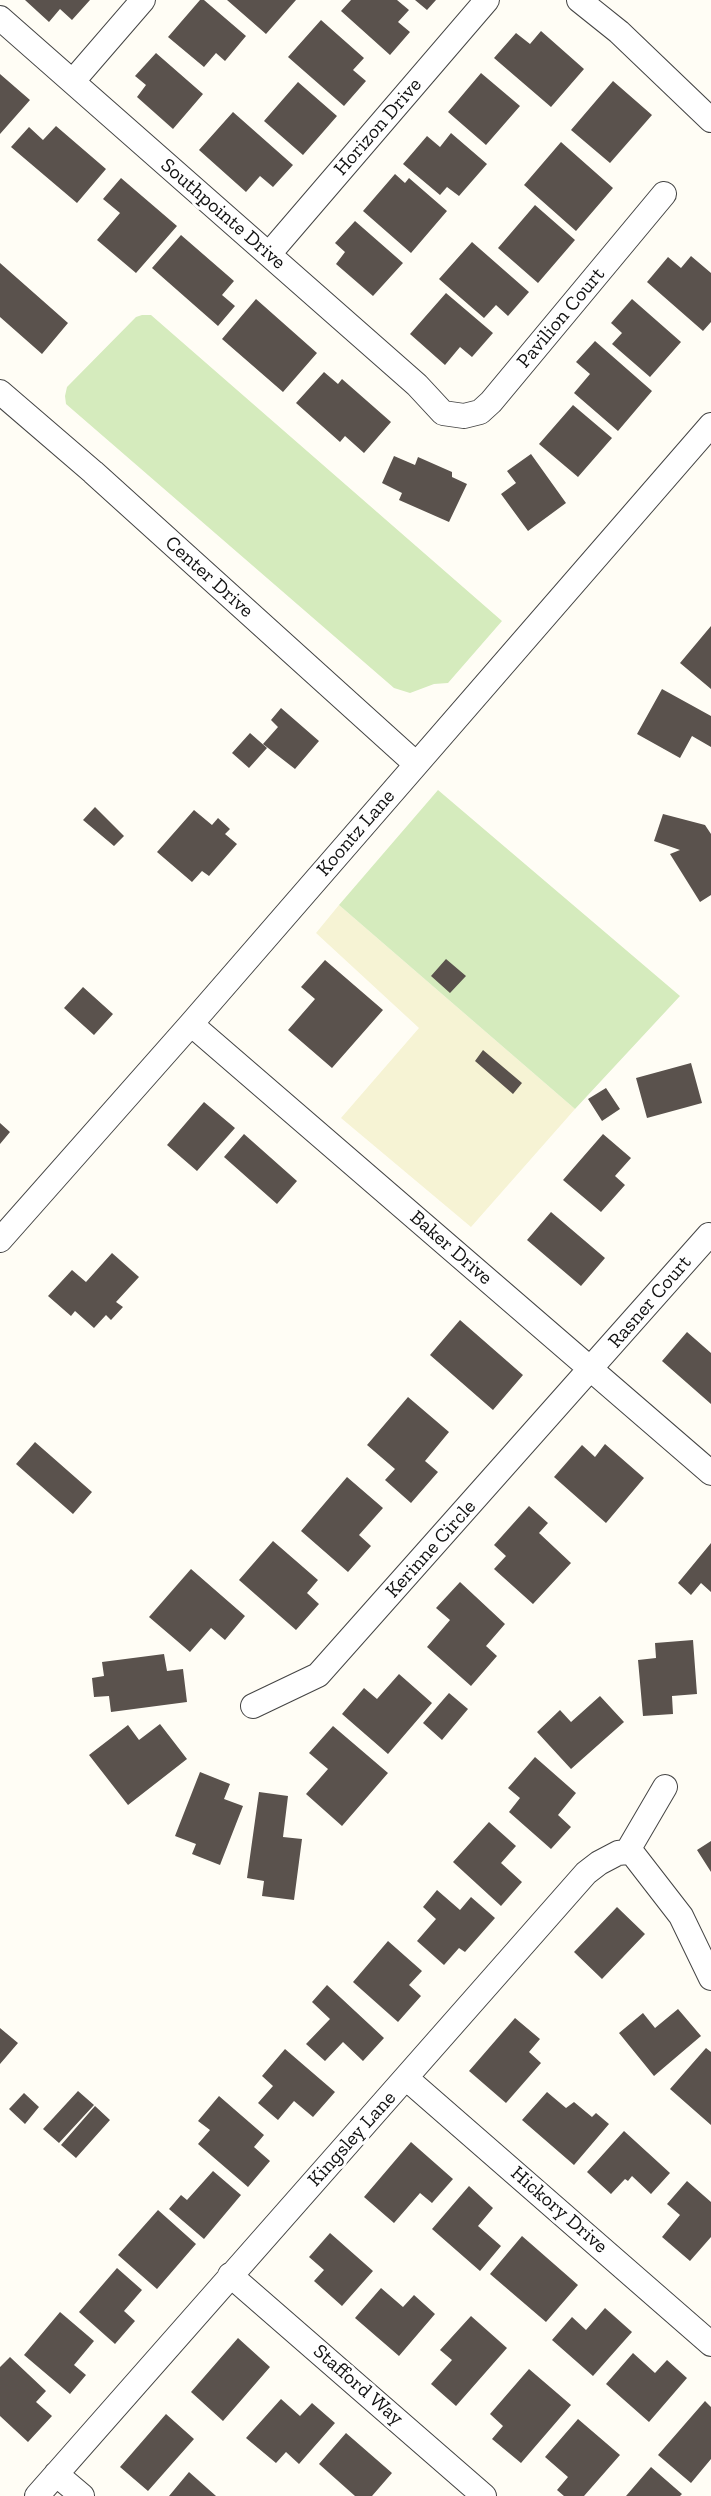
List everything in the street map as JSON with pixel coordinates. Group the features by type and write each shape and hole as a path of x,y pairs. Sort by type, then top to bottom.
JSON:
{"street":[{"path":"73,81 143,0"},
{"name":"Horizon Drive","path":"269,254 487,0"},
{"path":"579,0 619,32 711,120"},
{"name":"Southpointe Drive","path":"0,18 417,385 443,413"},
{"name":"Pavilion Court","path":"443,413 464,416 480,412 491,402 664,194"},
{"name":"Center Drive","path":"0,392 93,472 416,764"},
{"name":"Koontz Lane","path":"0,1240 191,1024 711,425"},
{"name":"Baker Drive","path":"191,1024 711,1473"},
{"name":"Rasner Court","path":"592,1369 709,1235"},
{"name":"Kerinne Circle","path":"253,1706 318,1675 592,1369"},
{"path":"665,1787 627,1852 633,1854 681,1916 711,1978"},
{"name":"Kingsley Lane","path":"37,2496 586,1872 618,1853 627,1852"},
{"name":"Hickory Drive","path":"406,2078 711,2344"},
{"name":"Stafford Way","path":"230,2275 484,2496"},
{"path":"56,2474 82,2496"}],"shaded area":[{"path":"339,905 575,1109 471,1227 341,1118 419,1028 316,933"}],"green space":[{"path":"151,315 502,621 448,683 434,684 410,693 394,688 66,404 67,387 136,317"},
{"path":"438,790 680,996 575,1109 339,905"}],"building":[{"path":"25,0 90,0 72,20 60,9 49,22"},
{"path":"200,0 204,0 246,36 225,61 216,53 204,67 168,37"},
{"path":"227,0 296,0 266,34"},
{"path":"351,0 397,0 409,10 398,22 410,32 390,55 341,11"},
{"path":"415,0 436,0 427,10"},
{"path":"321,20 364,58 353,70 366,81 344,106 288,57"},
{"path":"541,31 584,69 551,107 494,58 516,33 530,44"},
{"path":"156,53 203,94 173,129 137,97 146,85 135,76"},
{"path":"481,73 520,106 486,145 448,112"},
{"path":"0,74 30,100 0,134"},
{"path":"613,81 652,115 610,163 571,130"},
{"path":"298,82 337,116 303,155 264,121"},
{"path":"233,112 293,165 273,187 260,176 246,192 199,150"},
{"path":"56,126 106,169 77,203 11,147 29,127 43,140"},
{"path":"451,133 487,164 459,196 447,187 440,195 403,164 427,136 440,147"},
{"path":"561,142 613,188 576,231 524,185"},
{"path":"395,174 405,183 409,178 447,211 411,253 363,211"},
{"path":"121,178 177,226 136,273 97,240 120,213 103,199"},
{"path":"535,205 575,240 538,283 498,248"},
{"path":"355,221 403,263 373,296 336,264 345,252 335,243"},
{"path":"181,235 234,281 222,295 235,306 218,326 152,268"},
{"path":"472,242 529,292 508,316 496,305 484,318 439,279"},
{"path":"691,256 711,273 711,322 703,331 647,282 668,257 681,268"},
{"path":"0,263 68,323 42,354 0,317"},
{"path":"446,293 493,333 472,357 460,347 445,365 410,334"},
{"path":"256,299 317,353 283,392 222,339"},
{"path":"632,299 681,342 650,377 612,344 622,333 611,323"},
{"path":"595,341 652,391 618,431 574,393 590,374 576,362"},
{"path":"324,372 338,384 342,379 391,422 364,453 345,436 340,442 296,403"},
{"path":"573,405 612,438 578,477 539,444"},
{"path":"531,454 566,503 528,531 501,494 516,483 507,471"},
{"path":"394,456 415,465 418,457 452,472 452,477 467,484 449,522 399,500 402,493 382,483"},
{"path":"711,626 711,689 680,663"},
{"path":"662,689 711,716 711,747 692,736 680,758 637,734"},
{"path":"281,708 319,741 295,769 263,744 278,727 271,720"},
{"path":"250,733 267,748 249,768 232,753"},
{"path":"95,807 124,836 114,846 83,820"},
{"path":"194,810 212,825 218,818 230,829 225,834 237,844 209,876 202,871 192,882 157,852"},
{"path":"663,814 705,825 711,834 711,895 700,902 670,854 680,850 654,841"},
{"path":"446,959 466,976 450,993 431,976"},
{"path":"325,960 383,1010 332,1068 288,1030 315,999 301,987"},
{"path":"83,987 113,1014 94,1035 64,1008"},
{"path":"483,1050 522,1083 513,1094 475,1061"},
{"path":"691,1063 702,1103 647,1118 636,1078"},
{"path":"606,1088 620,1109 602,1121 588,1099"},
{"path":"204,1102 235,1128 197,1171 167,1145"},
{"path":"0,1123 10,1132 0,1144"},
{"path":"244,1134 297,1181 277,1204 224,1157"},
{"path":"603,1134 631,1158 615,1176 625,1185 601,1212 563,1180"},
{"path":"551,1212 605,1258 581,1286 527,1240"},
{"path":"112,1253 139,1277 116,1302 123,1307 111,1320 106,1315 94,1328 75,1311 71,1316 48,1296 72,1270 86,1282"},
{"path":"460,1320 523,1375 493,1410 430,1355"},
{"path":"687,1332 711,1353 711,1404 662,1361"},
{"path":"408,1397 449,1432 425,1461 438,1472 411,1503 385,1480 395,1469 367,1445"},
{"path":"35,1442 92,1492 73,1514 16,1464"},
{"path":"605,1444 644,1478 606,1523 554,1477 582,1445 595,1457"},
{"path":"347,1477 383,1508 359,1535 371,1546 348,1572 301,1531"},
{"path":"529,1506 548,1523 539,1533 571,1563 533,1604 494,1569 506,1556 494,1545"},
{"path":"273,1541 318,1580 307,1593 319,1604 296,1630 239,1580"},
{"path":"711,1543 711,1592 701,1583 691,1595 678,1583"},
{"path":"191,1569 245,1616 225,1640 211,1628 190,1652 149,1617"},
{"path":"460,1582 505,1624 486,1646 497,1656 471,1686 427,1647 450,1620 436,1608"},
{"path":"693,1640 697,1694 672,1696 673,1714 643,1716 638,1660 656,1658 655,1643"},
{"path":"164,1654 167,1671 183,1669 187,1702 111,1712 109,1696 94,1697 92,1678 104,1676 102,1662"},
{"path":"399,1674 432,1703 388,1754 342,1714 364,1688 377,1699"},
{"path":"449,1693 468,1709 442,1740 423,1723"},
{"path":"600,1696 624,1722 571,1769 537,1732 560,1710 571,1722"},
{"path":"160,1724 187,1759 128,1805 89,1755 128,1725 139,1740"},
{"path":"333,1726 388,1773 342,1826 306,1794 328,1769 309,1753"},
{"path":"535,1757 576,1793 558,1815 571,1827 551,1849 509,1812 520,1798 508,1788"},
{"path":"200,1772 230,1784 224,1799 243,1806 220,1865 192,1854 196,1844 175,1836"},
{"path":"259,1792 288,1796 283,1837 302,1839 294,1900 262,1896 264,1881 247,1878"},
{"path":"489,1822 516,1846 501,1863 522,1882 501,1906 453,1862"},
{"path":"711,1841 711,1872 697,1850"},
{"path":"437,1890 460,1910 471,1897 495,1918 465,1952 459,1948 444,1965 417,1941 436,1919 423,1907"},
{"path":"617,1907 645,1934 602,1979 574,1952"},
{"path":"388,1941 422,1971 409,1985 421,1996 398,2022 353,1982"},
{"path":"327,1985 384,2038 363,2061 343,2042 325,2061 306,2044 330,2019 312,2002"},
{"path":"678,2009 701,2036 654,2076 619,2033 643,2013 655,2028"},
{"path":"515,2018 540,2039 529,2052 541,2063 506,2103 469,2071"},
{"path":"0,2028 18,2043 0,2064"},
{"path":"706,2048 711,2052 711,2125 670,2089"},
{"path":"285,2049 335,2092 313,2117 294,2101 278,2120 258,2103 273,2086 262,2076"},
{"path":"78,2091 94,2105 59,2143 43,2129"},
{"path":"547,2092 566,2108 574,2102 592,2117 596,2113 609,2124 574,2165 522,2120"},
{"path":"24,2093 39,2107 25,2124 9,2109"},
{"path":"219,2096 264,2135 254,2147 270,2161 248,2187 198,2144 210,2130 198,2121"},
{"path":"95,2106 110,2120 76,2158 61,2145"},
{"path":"624,2131 670,2173 651,2194 632,2176 628,2181 625,2179 611,2194 587,2172"},
{"path":"411,2142 453,2179 432,2203 420,2193 394,2223 364,2197"},
{"path":"213,2171 241,2195 204,2239 169,2209 181,2195 187,2200"},
{"path":"687,2181 711,2202 711,2237 690,2261 662,2237 680,2215 667,2204"},
{"path":"469,2186 493,2208 478,2226 501,2246 480,2271 432,2229"},
{"path":"158,2210 196,2244 157,2289 118,2255"},
{"path":"330,2233 373,2271 342,2306 314,2281 324,2270 309,2257"},
{"path":"522,2236 578,2285 546,2322 490,2274"},
{"path":"117,2268 142,2290 124,2311 135,2321 115,2344 79,2312"},
{"path":"381,2288 403,2307 414,2295 435,2314 399,2356 355,2318"},
{"path":"605,2308 632,2332 593,2376 552,2340 572,2317 586,2330"},
{"path":"60,2312 94,2341 74,2365 86,2375 70,2394 24,2355"},
{"path":"471,2316 507,2348 456,2406 431,2384 452,2360 440,2350"},
{"path":"238,2338 270,2367 223,2421 191,2392"},
{"path":"633,2353 655,2373 667,2360 687,2378 649,2422 606,2384"},
{"path":"10,2357 46,2391 36,2402 52,2416 28,2442 0,2416 0,2367"},
{"path":"529,2369 571,2405 521,2463 492,2439 503,2426 490,2414"},
{"path":"281,2399 300,2416 312,2403 335,2423 299,2464 286,2452 276,2463 246,2438"},
{"path":"705,2401 711,2407 711,2459 691,2483 658,2455"},
{"path":"166,2414 194,2439 148,2491 120,2467"},
{"path":"578,2419 620,2455 584,2496 564,2496 557,2490 568,2477 545,2457"},
{"path":"346,2433 392,2473 372,2496 355,2496 319,2464"},
{"path":"651,2467 682,2494 680,2496 626,2496"},
{"path":"189,2472 216,2496 169,2496"}]}
